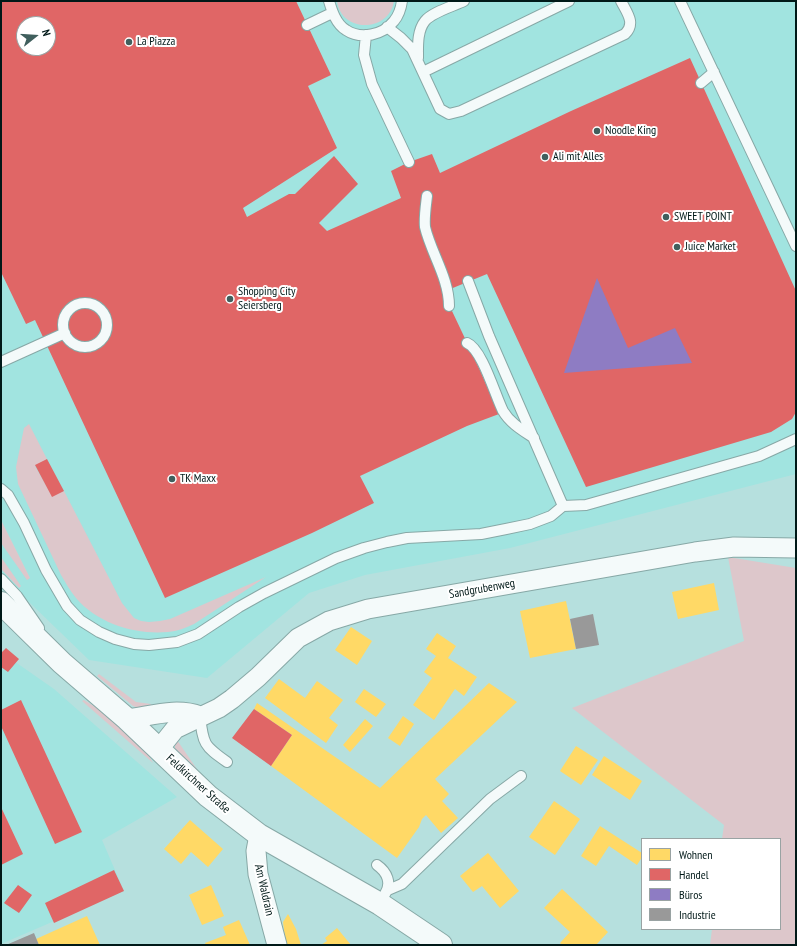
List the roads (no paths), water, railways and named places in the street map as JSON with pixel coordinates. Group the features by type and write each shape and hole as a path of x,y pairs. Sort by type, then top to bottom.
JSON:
{"street":[{"name":"Sandgrubenweg","path":"159,749 175,729 219,708 232,700 298,638 329,621 368,609 695,552 734,547 796,548"},
{"name":"Feldkirchner Straße","path":"1,603 62,663 127,719 208,796 259,835 384,897 441,945"},
{"path":"127,719 177,711 190,712 200,716"},
{"name":"Am Waldrain","path":"259,835 256,852 257,868 277,945"}],"lane":[{"path":"329,1 332,13 345,30 358,36 381,31 394,22 400,12 402,1"},
{"path":"418,61 418,44 421,29 425,21 434,15 464,1"},
{"path":"423,72 569,1"},
{"path":"387,27 412,49 440,109 449,114 461,111 625,34 630,29 630,20 621,1"},
{"path":"680,1 796,246"},
{"path":"307,26 332,13"},
{"path":"366,35 364,55 372,84 409,162"},
{"path":"701,83 714,72"},
{"path":"426,196 425,225 435,258 449,294 449,306"},
{"path":"468,282 489,336 563,506"},
{"path":"81,303 96,306 101,310 106,319 107,327 104,336 94,345 82,346 76,344 69,339 65,333 63,322 68,312 71,308 81,303"},
{"path":"1,362 65,333"},
{"path":"467,343 472,345 479,355 504,412 516,426 534,438"},
{"path":"1,489 8,495 24,523 46,570 67,606 76,616 99,632 115,639 134,644 149,645 177,642 198,634 239,607 264,593 336,558 364,548 407,538 481,534 530,524 551,516 563,506 586,505 759,456 796,439"},
{"path":"1,578 17,596 62,663"},
{"path":"200,716 202,737 208,747 227,762"},
{"path":"384,897 402,884 490,799 521,776"},
{"path":"377,865 384,870 389,884 384,897"}],"place":[{"name":"La Piazza","path":"129,42"},
{"name":"Noodle King","path":"597,131"},
{"name":"Ali mit Alles","path":"545,157"},
{"name":"SWEET POINT","path":"666,217"},
{"name":"Juice Market","path":"677,247"},
{"name":"Shopping City Seiersberg","path":"230,299"},
{"name":"TK Maxx","path":"172,479"}]}
